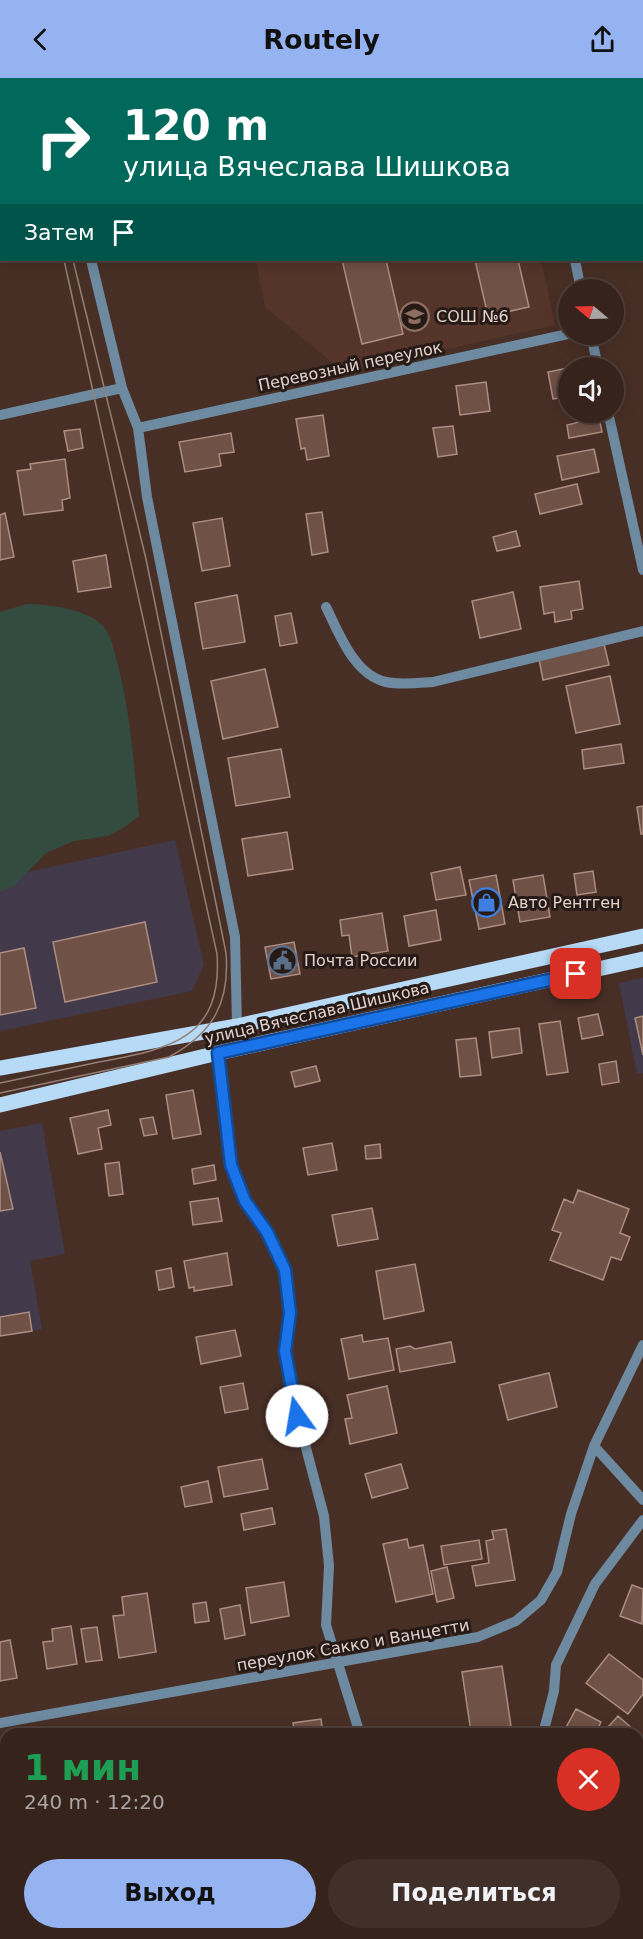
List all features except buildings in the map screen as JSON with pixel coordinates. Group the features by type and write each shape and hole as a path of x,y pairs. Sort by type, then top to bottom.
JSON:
{"main road":[{"name":"улица Вячеслава Шишкова","path":"0,1068 237,1026 643,936"},
{"name":"улица Вячеслава Шишкова","path":"0,1105 218,1053 643,959"}],"street":[{"path":"91,261 122,388 138,428 147,497 235,937 237,1026"},
{"path":"575,261 579,279"},
{"name":"Перевозный переулок","path":"138,428 558,336"},
{"path":"0,414 122,388"},
{"path":"610,423 643,570"},
{"path":"326,607 355,660 369,674 384,682 406,684 433,682 643,631"},
{"path":"218,1053 231,1165 245,1201 267,1232 285,1270 290,1313 285,1351 292,1395 324,1516 329,1566 326,1626 358,1728"},
{"name":"переулок Сакко и Ванцетти","path":"0,1723 478,1637 516,1621 541,1600 557,1572 571,1514 594,1446 643,1346"},
{"path":"594,1446 643,1500"},
{"path":"545,1728 554,1691 556,1665 595,1584 643,1520"}],"shaded area":[{"name":"СОШ №6","path":"256,261 541,261 555,325 344,372 265,307"},
{"path":"175,840 204,965 192,991 0,1031 0,878"},
{"path":"643,978 643,1073 637,1074 619,983"},
{"path":"42,1123 65,1254 30,1261 42,1329 0,1336 0,1131"}],"green space":[{"path":"27,604 46,605 79,612 98,621 107,631 126,703 139,816 108,836 74,841 46,853 15,885 0,892 0,612"}],"tram line":[{"path":"0,1083 147,1052 168,1045 186,1035 200,1023 211,1005 216,983 217,954 64,261"},
{"path":"0,1093 169,1057 197,1038 216,1015 225,987 227,971 226,953 146,559 73,261"}],"place":[{"name":"СОШ №6","path":"415,316"},
{"name":"Авто Рентген","path":"487,902"},
{"name":"Почта России","path":"283,960"}],"route":[{"path":"297,1416 285,1351 290,1313 285,1270 267,1232 245,1201 231,1165 218,1053 576,974"}]}
